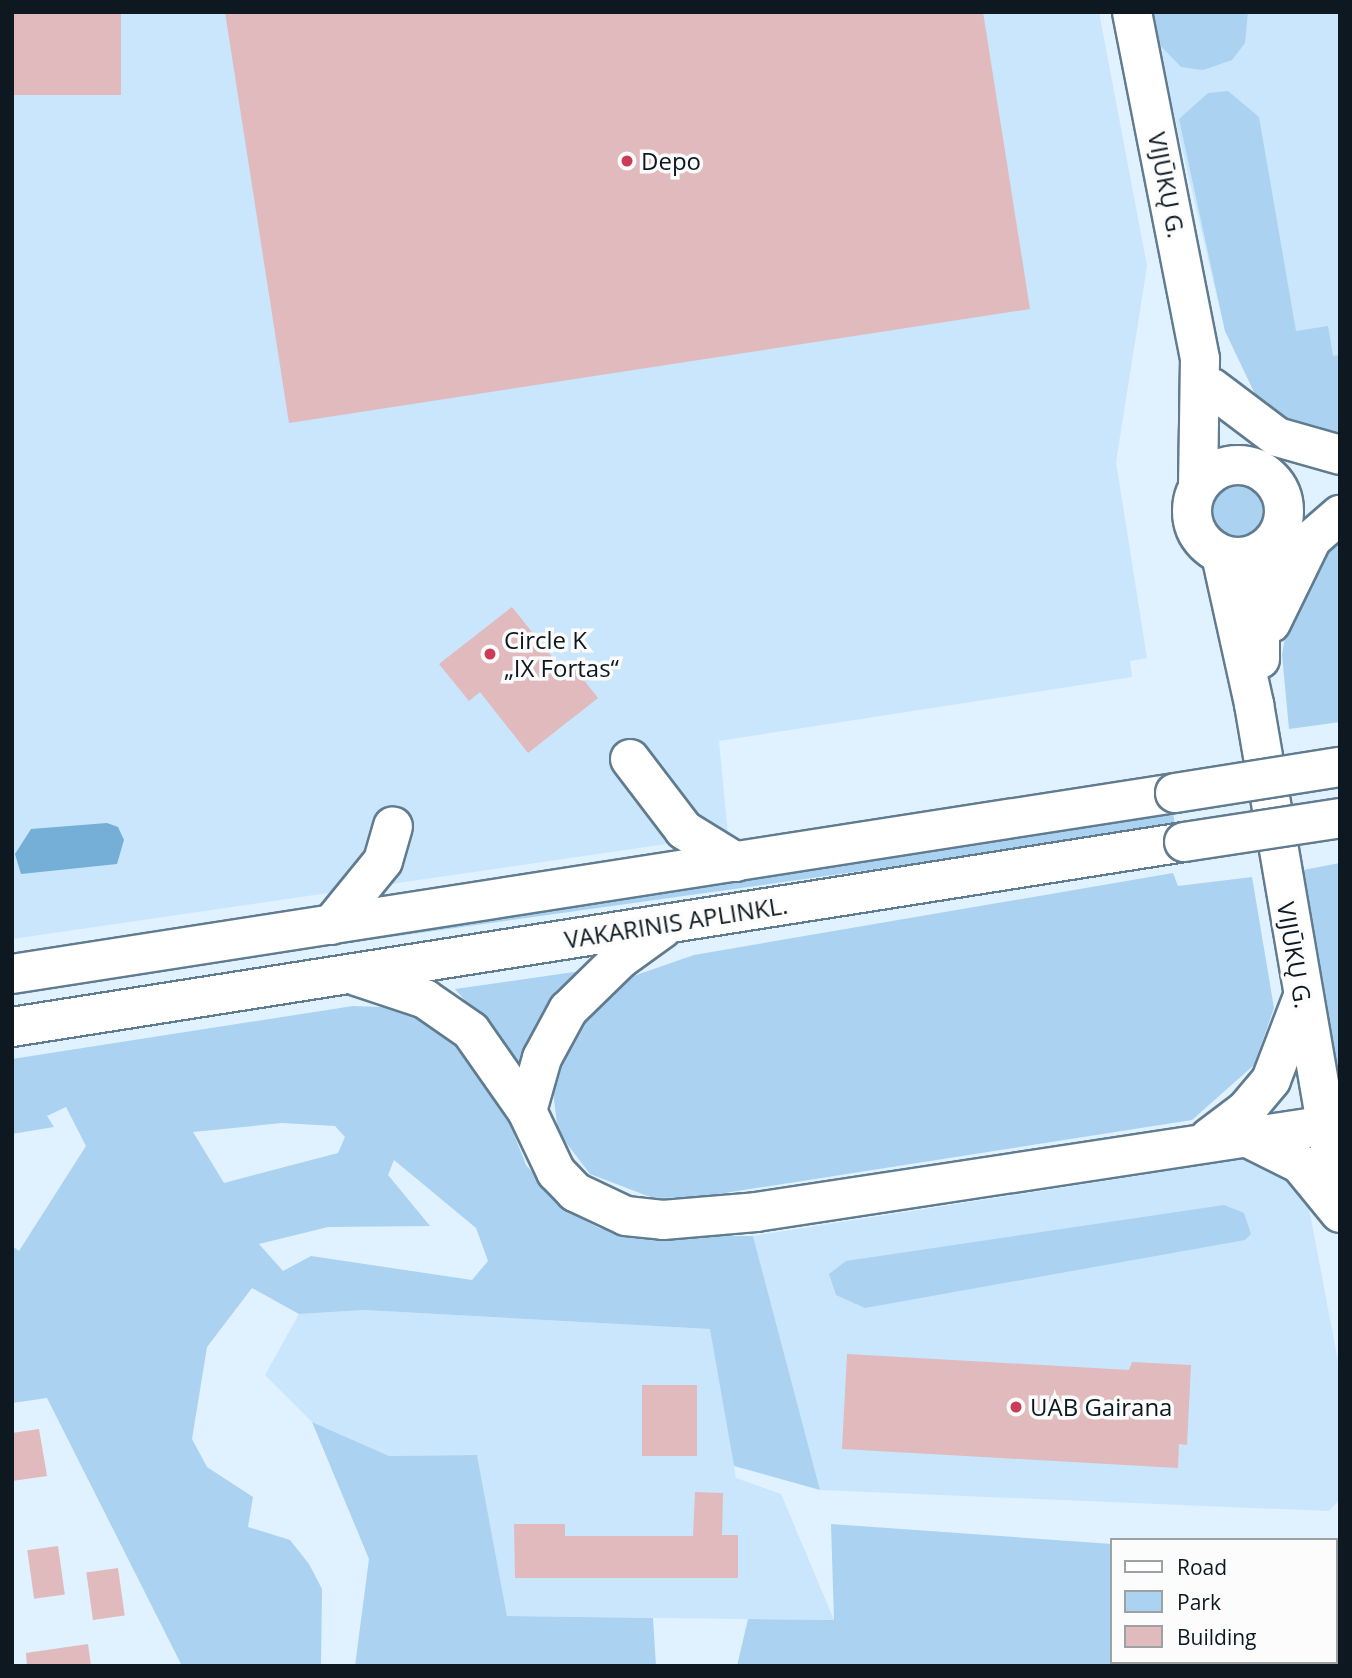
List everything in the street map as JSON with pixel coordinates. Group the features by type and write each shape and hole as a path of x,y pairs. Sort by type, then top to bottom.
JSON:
{"main road":[{"name":"VIJŪKŲ G.","path":"1132,12 1206,373 1198,486"},
{"name":"VIJŪKŲ G.","path":"1206,373 1261,471"},
{"path":"1206,373 1277,438 1340,455"},
{"path":"1340,471 1261,471 1223,467 1198,486 1191,518 1197,533 1221,555 1250,556 1277,534 1340,493"},
{"path":"1261,471 1283,500 1277,534"},
{"path":"1262,648 1283,589 1312,540 1340,515"},
{"name":"VIJŪKŲ G.","path":"1254,704 1262,648 1260,585 1277,534"},
{"name":"VIJŪKŲ G.","path":"1221,555 1254,704 1340,1205"},
{"path":"630,759 684,830 736,862"},
{"name":"VAKARINIS APLINKL.","path":"12,974 1340,767"},
{"name":"VAKARINIS APLINKL.","path":"12,1027 1340,818"},
{"path":"331,925 383,861 393,826"},
{"path":"527,1111 542,1058 568,1010 619,960 670,923"},
{"path":"347,973 448,1012 490,1053 527,1111 542,1152 575,1192 626,1216 663,1220 757,1212 1224,1138 1327,1125"},
{"path":"1224,1138 1271,1080 1303,996"},
{"path":"1224,1138 1300,1164 1340,1213"}],"shaded area":[{"path":"12,12 1099,12 1147,266 1116,462 1147,658 1130,661 1132,677 719,741 728,835 12,939"},
{"path":"1150,12 1340,12 1340,434 1256,396 1225,331"},
{"path":"107,823 118,827 124,840 117,864 21,874 15,854 31,829"},
{"path":"1252,1158 1278,1164 1308,1203 1340,1372 1340,1499 1329,1511 820,1490 753,1236"},
{"path":"364,1310 711,1329 736,1478 781,1494 834,1620 507,1616 477,1455 389,1456 312,1422 265,1375 299,1314"}],"green space":[{"path":"1150,12 1248,12 1245,43 1232,60 1203,70 1181,67 1157,42"},
{"path":"1228,91 1259,117 1296,331 1328,326 1333,356 1340,355 1340,434 1312,435 1281,424 1256,396 1225,331 1179,119 1208,93"},
{"path":"1238,485 1257,492 1264,511 1257,530 1238,537 1219,530 1212,511 1219,492"},
{"path":"1340,530 1340,722 1289,729 1282,655 1290,608"},
{"path":"1173,812 1175,827 12,990 12,975"},
{"path":"1340,863 1340,1079 1298,871"},
{"path":"1173,873 1178,886 1252,877 1274,1008 1254,1065 1192,1120 699,1197 653,1198 590,1174 558,1132 550,1067 580,1015 619,981 694,955"},
{"path":"581,971 544,1009 529,1062 517,1061 455,989"},
{"path":"353,1006 406,1008 440,1023 498,1094 526,1165 563,1209 599,1228 639,1236 753,1236 820,1490 734,1466 710,1329 364,1310 299,1314 252,1288 207,1347 192,1439 207,1467 253,1497 248,1527 290,1540 309,1564 322,1589 321,1666 182,1666 47,1398 12,1403 12,1246 19,1251 86,1146 66,1107 47,1116 54,1127 12,1134 12,1059","holes":["282,1123 335,1126 345,1137 338,1153 224,1183 193,1132","394,1160 476,1228 488,1261 472,1280 311,1256 283,1271 259,1244 328,1227 430,1226 388,1175"]},
{"path":"1224,1205 1244,1213 1251,1234 1245,1240 865,1308 836,1295 829,1274 846,1261"},
{"path":"312,1422 389,1456 477,1455 507,1616 653,1618 656,1666 355,1666 369,1559"},
{"path":"831,1524 1110,1544 1110,1664 1332,1666 737,1666 748,1619 834,1620"}],"building":[{"path":"12,12 121,12 121,95 12,95"},
{"name":"Depo","path":"225,12 983,12 1030,309 289,423"},
{"path":"512,607 560,667 568,660 598,698 528,753 480,692 469,701 439,664"},
{"name":"UAB Gairana","path":"847,1354 1129,1370 1132,1362 1191,1365 1187,1445 1179,1444 1178,1468 842,1449"},
{"path":"642,1385 697,1385 697,1456 642,1456"},
{"path":"39,1429 47,1476 12,1481 12,1433"},
{"path":"695,1492 723,1493 722,1535 738,1535 738,1578 515,1578 514,1524 565,1524 565,1536 693,1536"},
{"path":"58,1546 65,1595 34,1599 27,1550"},
{"path":"118,1568 125,1616 93,1620 86,1572"},
{"path":"88,1644 91,1666 27,1666 26,1653"}],"place":[{"name":"Depo","path":"627,161"},
{"name":"Circle K „IX Fortas“","path":"490,654"},
{"name":"UAB Gairana","path":"1016,1407"}]}
